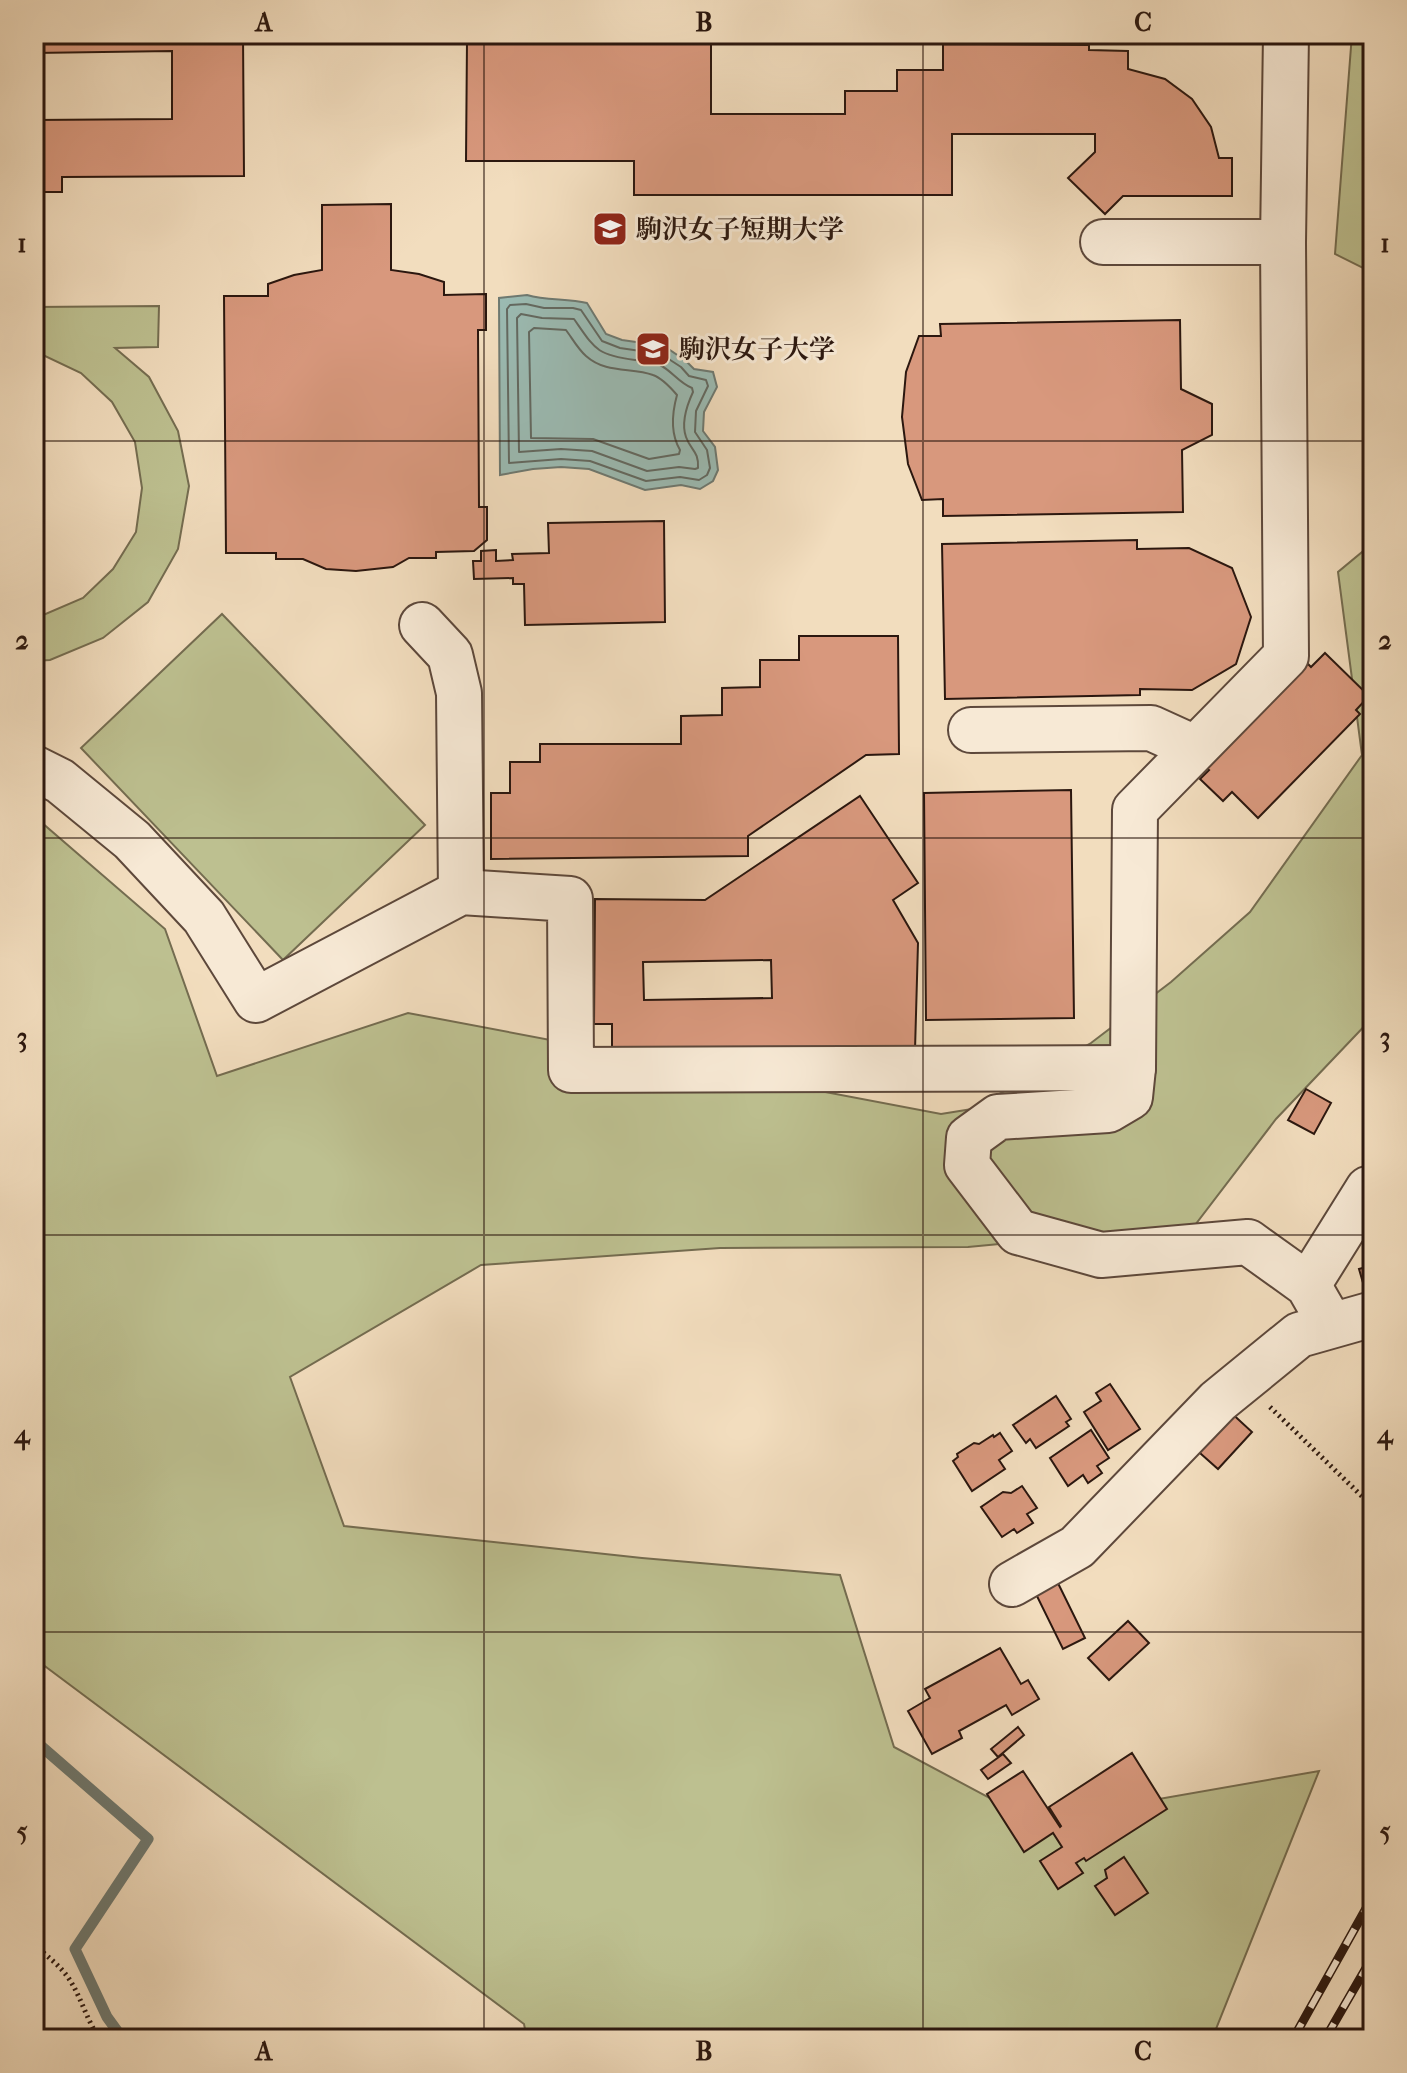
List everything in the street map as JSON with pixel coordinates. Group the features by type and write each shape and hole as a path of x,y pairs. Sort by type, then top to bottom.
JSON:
{"street":[{"path":"1286,34 1283,242 1286,656 1135,810 1133,1068 1130,1097 1108,1110 998,1117 969,1138 967,1165 1018,1232 1101,1255 1248,1242 1308,1285 1331,1325"},
{"path":"1103,242 1283,242"},
{"path":"422,625 450,655 459,693 461,892"},
{"path":"971,730 1151,728 1195,748"},
{"path":"34,768 60,781 132,840 204,917 256,1000 461,892 570,899 571,1070 1133,1068"},
{"path":"1308,1285 1368,1189"},
{"path":"1012,1584 1077,1547 1218,1401 1299,1335 1373,1314"}],"path":[{"path":"1243,1382 1373,1507"},
{"path":"34,1945 69,1978 100,2039"}],"green space":[{"path":"1352,34 1373,34 1373,273 1335,254"},
{"path":"159,306 158,347 115,348 149,377 178,431 189,486 178,549 148,602 103,638 50,660 34,661 34,616 41,616 83,598 113,569 136,532 142,488 135,442 112,402 81,373 43,355 34,355 34,307"},
{"path":"1373,543 1373,1017 1276,1119 1195,1225 968,1247 720,1248 481,1265 290,1377 344,1526 642,1558 840,1575 894,1747 1033,1821 1319,1771 1212,2039 527,2039 524,2024 34,1658 34,816 165,929 217,1076 408,1013 941,1114 972,1109 1091,1043 1171,982 1250,912 1362,755 1338,572"},
{"path":"222,614 425,825 283,960 81,748"}],"water":[{"path":"527,295 587,303 606,334 622,340 664,346 694,369 713,372 717,387 704,412 703,431 715,447 718,470 713,481 700,489 681,485 645,490 589,469 561,467 500,475 499,298"}],"building":[{"path":"34,34 243,34 244,176 62,177 62,192 34,192 34,120 172,119 172,51 34,53"},
{"path":"467,41 711,42 711,114 845,114 845,91 897,91 897,70 943,70 943,44 1089,45 1089,50 1128,51 1128,69 1165,79 1192,99 1211,127 1219,158 1232,158 1232,196 1123,196 1105,214 1068,178 1095,152 1095,134 952,134 952,195 634,195 634,161 466,161"},
{"path":"391,204 391,270 444,282 444,295 486,294 486,330 478,330 479,507 487,507 487,540 474,551 436,552 436,558 409,558 393,567 356,571 326,569 303,559 276,559 276,553 226,553 224,296 268,296 268,284 322,270 322,205"},
{"path":"1180,320 1181,389 1212,404 1212,435 1182,450 1183,512 943,516 943,499 922,500 908,464 902,417 906,372 919,336 941,336 940,324"},
{"path":"664,521 665,622 525,625 524,584 513,584 513,578 474,579 473,561 481,561 481,551 496,550 496,561 513,560 512,554 549,553 548,523"},
{"path":"1137,540 1137,549 1189,548 1232,568 1251,617 1236,664 1192,690 1140,689 1140,695 945,699 942,544"},
{"path":"799,636 898,636 899,754 866,755 748,836 748,856 491,859 491,793 510,793 510,762 540,762 540,744 681,744 681,716 722,715 722,688 760,687 760,660 799,660"},
{"path":"1325,653 1369,696 1356,710 1360,714 1258,818 1232,792 1223,801 1200,779 1209,770 1205,767 1307,663 1311,667"},
{"path":"1071,790 1074,1018 926,1020 924,793"},
{"path":"860,796 918,883 893,900 918,943 915,1050 612,1048 612,1024 594,1024 595,899 705,900","holes":["771,960 772,998 644,1000 643,962"]},
{"path":"1306,1089 1331,1103 1314,1134 1288,1120"},
{"path":"1373,1265 1373,1299 1368,1300 1359,1269"},
{"path":"1110,1384 1140,1429 1108,1450 1084,1412 1101,1401 1096,1393"},
{"path":"1056,1396 1071,1419 1066,1422 1069,1426 1036,1448 1030,1439 1026,1443 1013,1425"},
{"path":"1227,1409 1252,1432 1218,1469 1192,1446"},
{"path":"1091,1430 1109,1458 1097,1466 1102,1473 1088,1483 1083,1475 1068,1486 1050,1458"},
{"path":"1000,1433 1012,1451 999,1460 1005,1469 972,1491 953,1461 957,1454 974,1443 979,1444"},
{"path":"1022,1486 1037,1508 1027,1514 1033,1523 1017,1533 1014,1529 1002,1537 981,1507 1003,1492 1011,1493"},
{"path":"1053,1573 1085,1638 1063,1649 1031,1584"},
{"path":"1128,1621 1149,1643 1109,1680 1088,1658"},
{"path":"1000,1648 1021,1684 1028,1680 1039,1699 1012,1715 1006,1705 959,1731 962,1738 932,1754 908,1711 930,1698 925,1689"},
{"path":"1018,1727 1024,1735 998,1757 991,1749"},
{"path":"1132,1753 1167,1809 1086,1861 1084,1858 1076,1863 1083,1873 1058,1889 1040,1861 1062,1847 1053,1833 1024,1852 987,1794 1023,1771 1060,1827 1049,1807"},
{"path":"1003,1754 1011,1763 988,1779 981,1770"},
{"path":"1124,1857 1148,1893 1115,1915 1095,1886 1107,1878 1105,1870"}],"waterway":[{"path":"34,1740 148,1839 75,1949 107,2017 123,2039"}],"railway":[{"path":"1293,2039 1373,1896"},
{"path":"1325,2039 1373,1956"}],"place":[{"name":"駒沢女子短期大学","path":"610,229"},
{"name":"駒沢女子大学","path":"653,349"}]}
